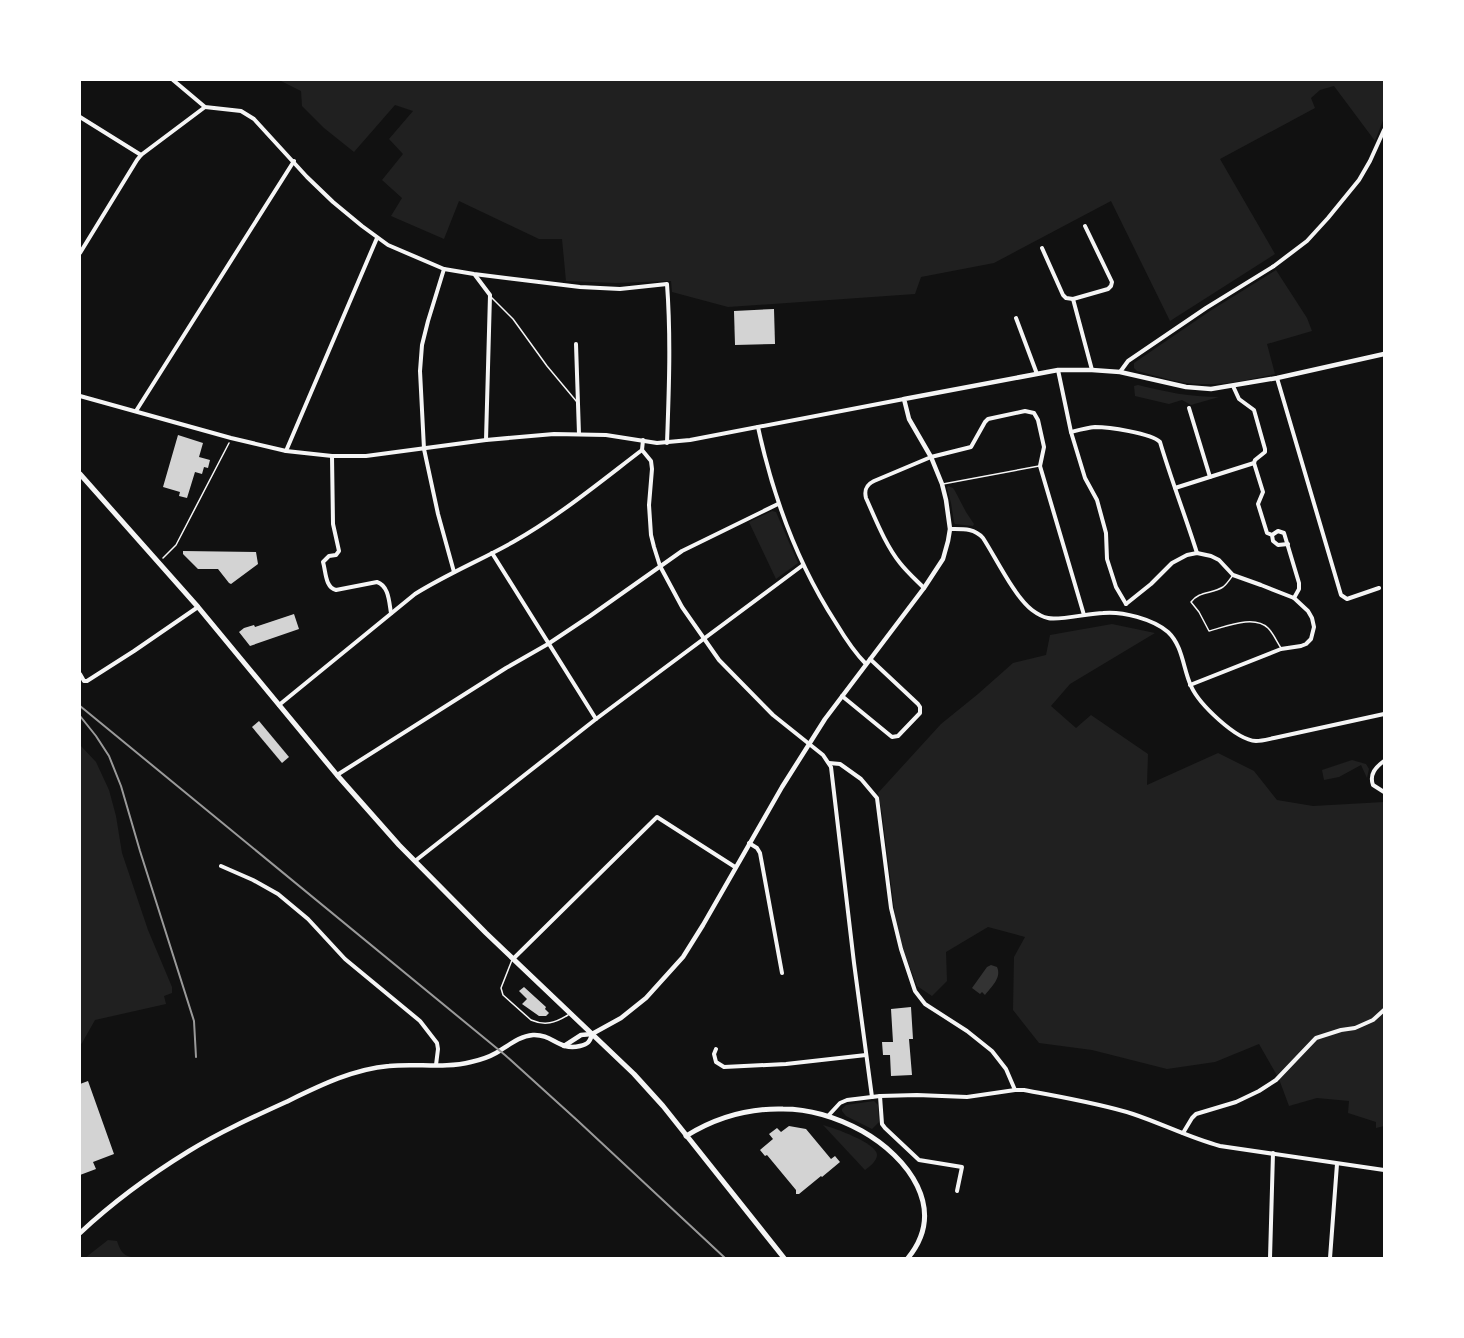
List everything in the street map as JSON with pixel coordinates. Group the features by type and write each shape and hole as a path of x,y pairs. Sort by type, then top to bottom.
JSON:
{"main road":[{"path":"80,474 198,607 337,776 415,862 634,1074 663,1106 784,1258"},
{"path":"686,1136 728,1116 783,1109 828,1116 862,1131 903,1164 919,1187 925,1211 925,1222 917,1245 908,1258"}],"street":[{"path":"173,80 205,107 241,111 254,119 333,202 377,238 444,269 580,287 620,289 667,284 670,321 667,442"},
{"path":"80,253 141,155 205,107"},
{"path":"80,117 141,155"},
{"path":"1120,372 1128,361 1189,319 1274,266 1307,241 1359,180 1384,130"},
{"path":"136,411 294,162"},
{"path":"1042,248 1066,298 1072,299 1108,289 1112,286 1112,282 1085,226"},
{"path":"286,451 377,238"},
{"path":"444,269 422,345 420,370 424,449 438,514 454,572"},
{"path":"474,274 490,295 486,440"},
{"path":"1072,299 1092,370"},
{"path":"1016,318 1037,374"},
{"path":"576,344 579,434"},
{"path":"80,396 286,451 332,456 366,456 486,440 554,434 606,435 667,442 690,440 1058,370 1120,372 1197,388 1233,386 1384,354"},
{"path":"1058,370 1071,432 1085,478 1097,500 1103,521 1107,537 1107,559 1116,587 1126,604"},
{"path":"1277,378 1341,595 1347,599 1379,588"},
{"path":"1175,488 1254,463 1265,452 1254,410 1239,399 1233,386"},
{"path":"564,1046 581,1035 592,1035 616,1022 646,998 675,968 810,744 842,696 924,588 943,559 950,529 946,500 931,457 909,419 904,399"},
{"path":"1190,408 1210,477"},
{"path":"924,588 901,564 882,534 866,498 865,492 869,484 931,457 970,447 988,419 1025,411 1034,413 1038,420 1044,447 1040,466 1084,615"},
{"path":"758,427 778,504 803,565 821,599 854,651 866,664"},
{"path":"1071,432 1104,428 1156,438 1160,442 1197,553"},
{"path":"643,440 642,450 651,461 652,469 649,505 654,548 660,566 682,607 719,660 786,726 823,755 832,771 844,887 872,1097"},
{"path":"279,705 415,594 547,521 642,450"},
{"path":"332,456 333,524 339,551 323,562 328,584 336,590 381,583 385,588 391,613"},
{"path":"1254,463 1263,492 1258,504 1267,533 1272,535"},
{"path":"337,776 549,644 682,551 778,504"},
{"path":"950,529 968,529 980,534 1022,601 1034,612 1050,619 1101,613 1123,614 1160,626 1176,643 1190,685 1206,707 1221,722 1249,739 1257,741 1384,714"},
{"path":"1272,535 1278,531 1284,533 1288,544 1299,584 1294,598"},
{"path":"1272,535 1273,541 1278,545 1288,544"},
{"path":"492,553 596,719"},
{"path":"1123,614 1126,604 1151,584 1172,562 1197,553 1211,556 1233,575 1294,598 1312,618 1313,634 1306,644 1281,649 1190,685"},
{"path":"415,862 596,719 803,565"},
{"path":"80,674 84,681 87,681 198,607"},
{"path":"842,696 892,737 898,736 920,713 918,704 870,659"},
{"path":"1384,761 1373,771 1371,780 1373,785 1384,792"},
{"path":"829,763 840,764 861,779 877,798 891,908 915,991 925,1004 967,1031 992,1051 1006,1069 1015,1090"},
{"path":"513,959 657,817 735,867"},
{"path":"749,843 760,853 782,973"},
{"path":"221,866 278,894 308,919 345,959 420,1021 437,1043 436,1065"},
{"path":"1183,1133 1196,1114 1236,1102 1272,1082 1316,1038 1355,1028 1373,1020 1384,1010"},
{"path":"80,1233 121,1197 188,1151 233,1127 350,1074 387,1066 456,1065 473,1062 494,1054 527,1036 542,1036 572,1048 586,1045 592,1035"},
{"path":"716,1049 714,1054 716,1062 724,1066 786,1064 866,1056"},
{"path":"828,1116 840,1103 847,1100 917,1095 967,1097 1024,1090 1113,1108 1220,1146 1384,1170"},
{"path":"880,1096 882,1124 919,1160 962,1167 957,1191"},
{"path":"1270,1258 1273,1153"},
{"path":"1330,1258 1337,1164"}],"lane":[{"path":"490,295 513,319 547,366 578,402"},
{"path":"942,484 1040,466"},
{"path":"1233,575 1226,585 1199,594 1191,602 1206,627 1209,631 1256,621 1270,630 1281,649"},
{"path":"513,959 501,988 503,995 535,1022 556,1023 570,1014"},
{"path":"936,1258 945,1258"}],"path":[{"path":"158,563 176,545 231,438"}],"shaded area":[{"path":"279,80 1384,80 1384,118 1375,141 1334,86 1320,90 1311,98 1315,108 1220,159 1275,254 1170,321 1111,201 994,263 921,277 915,294 728,307 672,292 671,281 616,283 566,281 562,239 539,239 459,201 444,239 391,216 402,198 382,180 403,154 389,139 413,111 395,105 354,152 324,128 302,106 301,91"},
{"path":"1276,270 1307,318 1312,331 1267,344 1275,374 1229,383 1201,384 1185,383 1137,371 1134,368 1134,363 1210,311"},
{"path":"1134,386 1178,394 1219,397 1191,405 1182,400 1169,404 1135,396"},
{"path":"948,486 955,491 974,524 973,526 955,524"},
{"path":"772,511 776,512 798,563 776,579 749,522"},
{"path":"1112,624 1155,633 1070,684 1051,706 1076,728 1091,715 1148,754 1147,785 1218,753 1254,771 1277,800 1313,806 1384,802 1384,1126 1376,1128 1376,1122 1348,1113 1349,1101 1317,1098 1289,1106 1279,1079 1259,1044 1215,1062 1167,1069 1092,1050 1039,1043 1013,1010 1014,957 1025,937 988,927 946,952 947,981 932,996 917,986 896,923 878,793 941,724 1013,663 1046,655 1050,635"},
{"path":"80,745 96,762 109,790 122,853 148,930 172,987 172,993 164,996 166,1004 95,1020 80,1045"},
{"path":"1352,760 1366,764 1369,769 1367,778 1361,765 1339,777 1324,780 1322,770"},
{"path":"991,965 997,967 997,979 985,995 982,992 980,994 972,988 987,967"},
{"path":"874,1101 878,1105 879,1122 872,1129 846,1116 842,1111 846,1105"},
{"path":"823,1125 870,1146 877,1155 874,1162 865,1170"},
{"path":"108,1240 117,1241 124,1254 138,1258 85,1258"}],"building":[{"path":"774,309 775,344 735,345 734,311"},
{"path":"178,435 203,443 199,457 210,460 208,468 204,467 202,474 195,472 187,498 179,496 180,492 163,487"},
{"path":"183,551 256,552 258,564 231,584 218,569 198,569 183,554"},
{"path":"294,614 299,629 250,646 239,632 244,628 254,625 255,627"},
{"path":"259,721 289,757 282,763 252,727"},
{"path":"524,987 546,1007 549,1013 546,1016 539,1016 522,1004 527,999 519,991"},
{"path":"911,1007 913,1039 909,1039 912,1075 891,1076 890,1055 883,1055 882,1042 893,1042 891,1009"},
{"path":"88,1081 114,1154 93,1162 96,1169 80,1175 80,1084"},
{"path":"789,1126 806,1129 831,1159 835,1156 840,1162 799,1194 796,1194 796,1190 767,1155 765,1156 760,1150 773,1139 769,1134 777,1128 781,1132"}],"railway":[{"path":"80,706 505,1055 725,1258"},
{"path":"80,716 109,756 121,786 194,1021 196,1057"}]}
